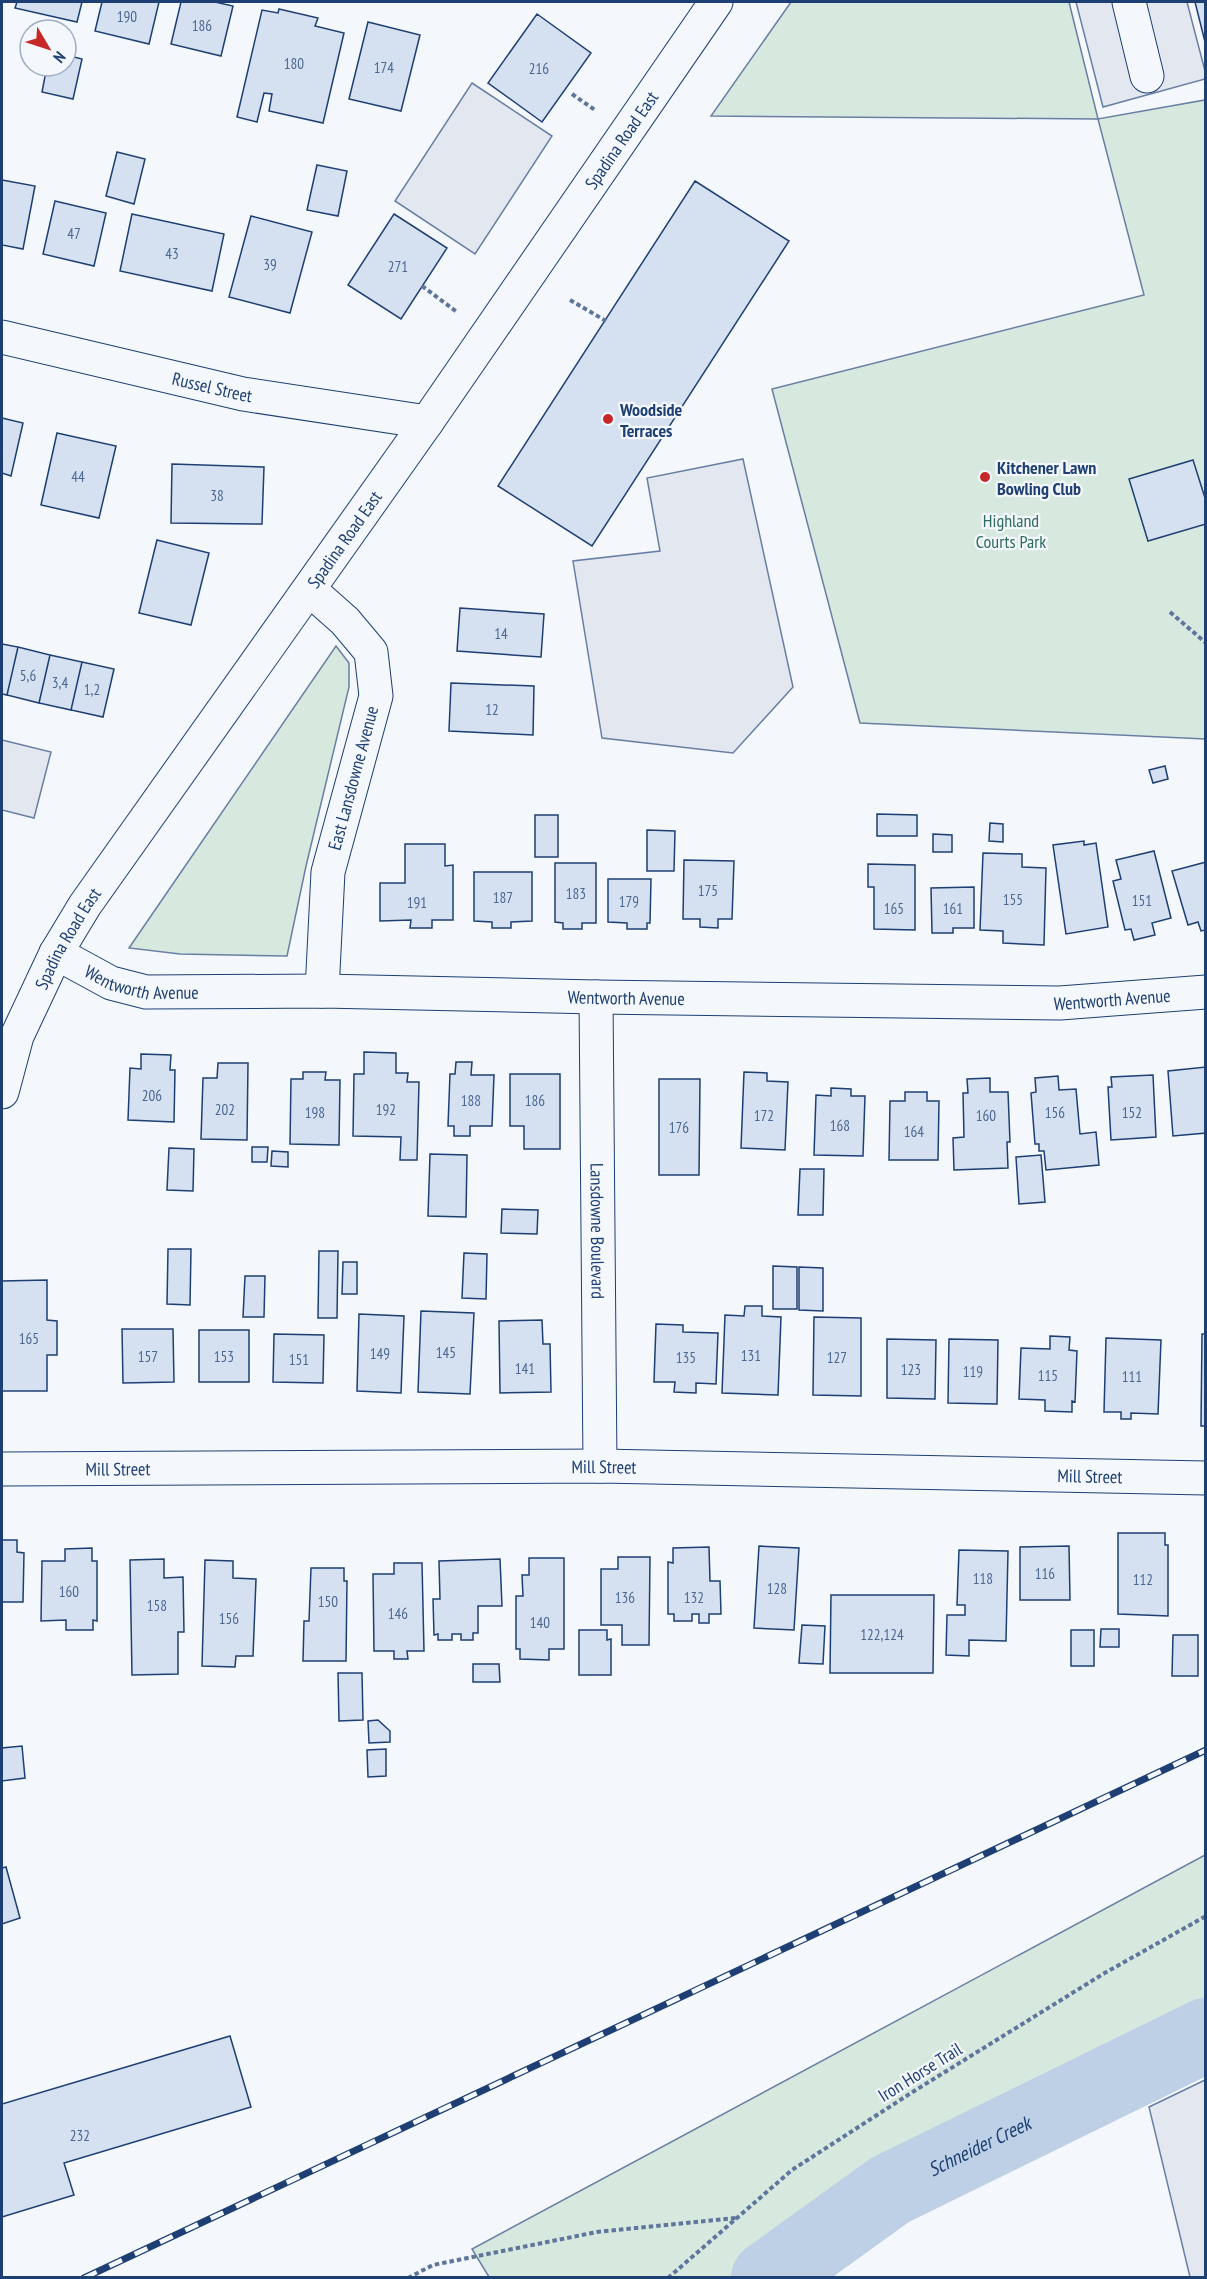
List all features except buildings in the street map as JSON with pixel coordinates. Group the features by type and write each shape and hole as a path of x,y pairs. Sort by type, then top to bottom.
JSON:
{"street":[{"name":"Spadina Road East","path":"2,1092 17,1036 56,953 114,863 310,590 716,2"},
{"path":"1129,2 1147,76"},
{"name":"Russel Street","path":"2,337 243,394 427,422"},
{"name":"East Lansdowne Avenue","path":"310,590 345,621 371,652 376,696 328,872 322,991"},
{"name":"Wentworth Avenue","path":"56,953 111,983 147,992 322,991 1060,1003 1206,992"},
{"name":"Lansdowne Boulevard","path":"596,997 600,1466"},
{"name":"Mill Street","path":"2,1469 600,1466 1206,1478"}],"path":[{"path":"572,94 596,111"},
{"path":"422,286 460,314"},
{"path":"570,300 606,321"},
{"path":"1170,612 1206,643"},
{"name":"Iron Horse Trail","path":"668,2277 792,2170 901,2099 1103,1974 1206,1916"},
{"path":"408,2277 433,2265 597,2232 737,2218"}],"green space":[{"path":"791,2 1069,2 1098,119 711,116"},
{"name":"Highland Courts Park","path":"1205,100 1205,739 860,723 772,389 1144,295 1098,119"},
{"path":"336,646 349,663 349,687 287,956 180,954 129,948"},
{"path":"1205,1855 1205,2074 885,2229 834,2258 811,2277 489,2277 472,2249"}],"shaded area":[{"path":"1076,2 1187,2 1205,71 1205,79 1103,107"},
{"path":"472,83 552,136 475,254 395,201"},
{"path":"743,459 793,687 733,753 602,738 573,561 660,551 647,478"},
{"path":"2,740 51,752 34,818 2,810"},
{"path":"1205,2080 1205,2277 1190,2277 1149,2107"}],"waterway":[{"name":"Schneider Creek","path":"768,2278 890,2190 1206,2035"}],"railway":[{"path":"84,2278 1206,1750"}],"place":[{"name":"Woodside Terraces","path":"608,419"},
{"name":"Kitchener Lawn Bowling Club","path":"985,477"}]}
